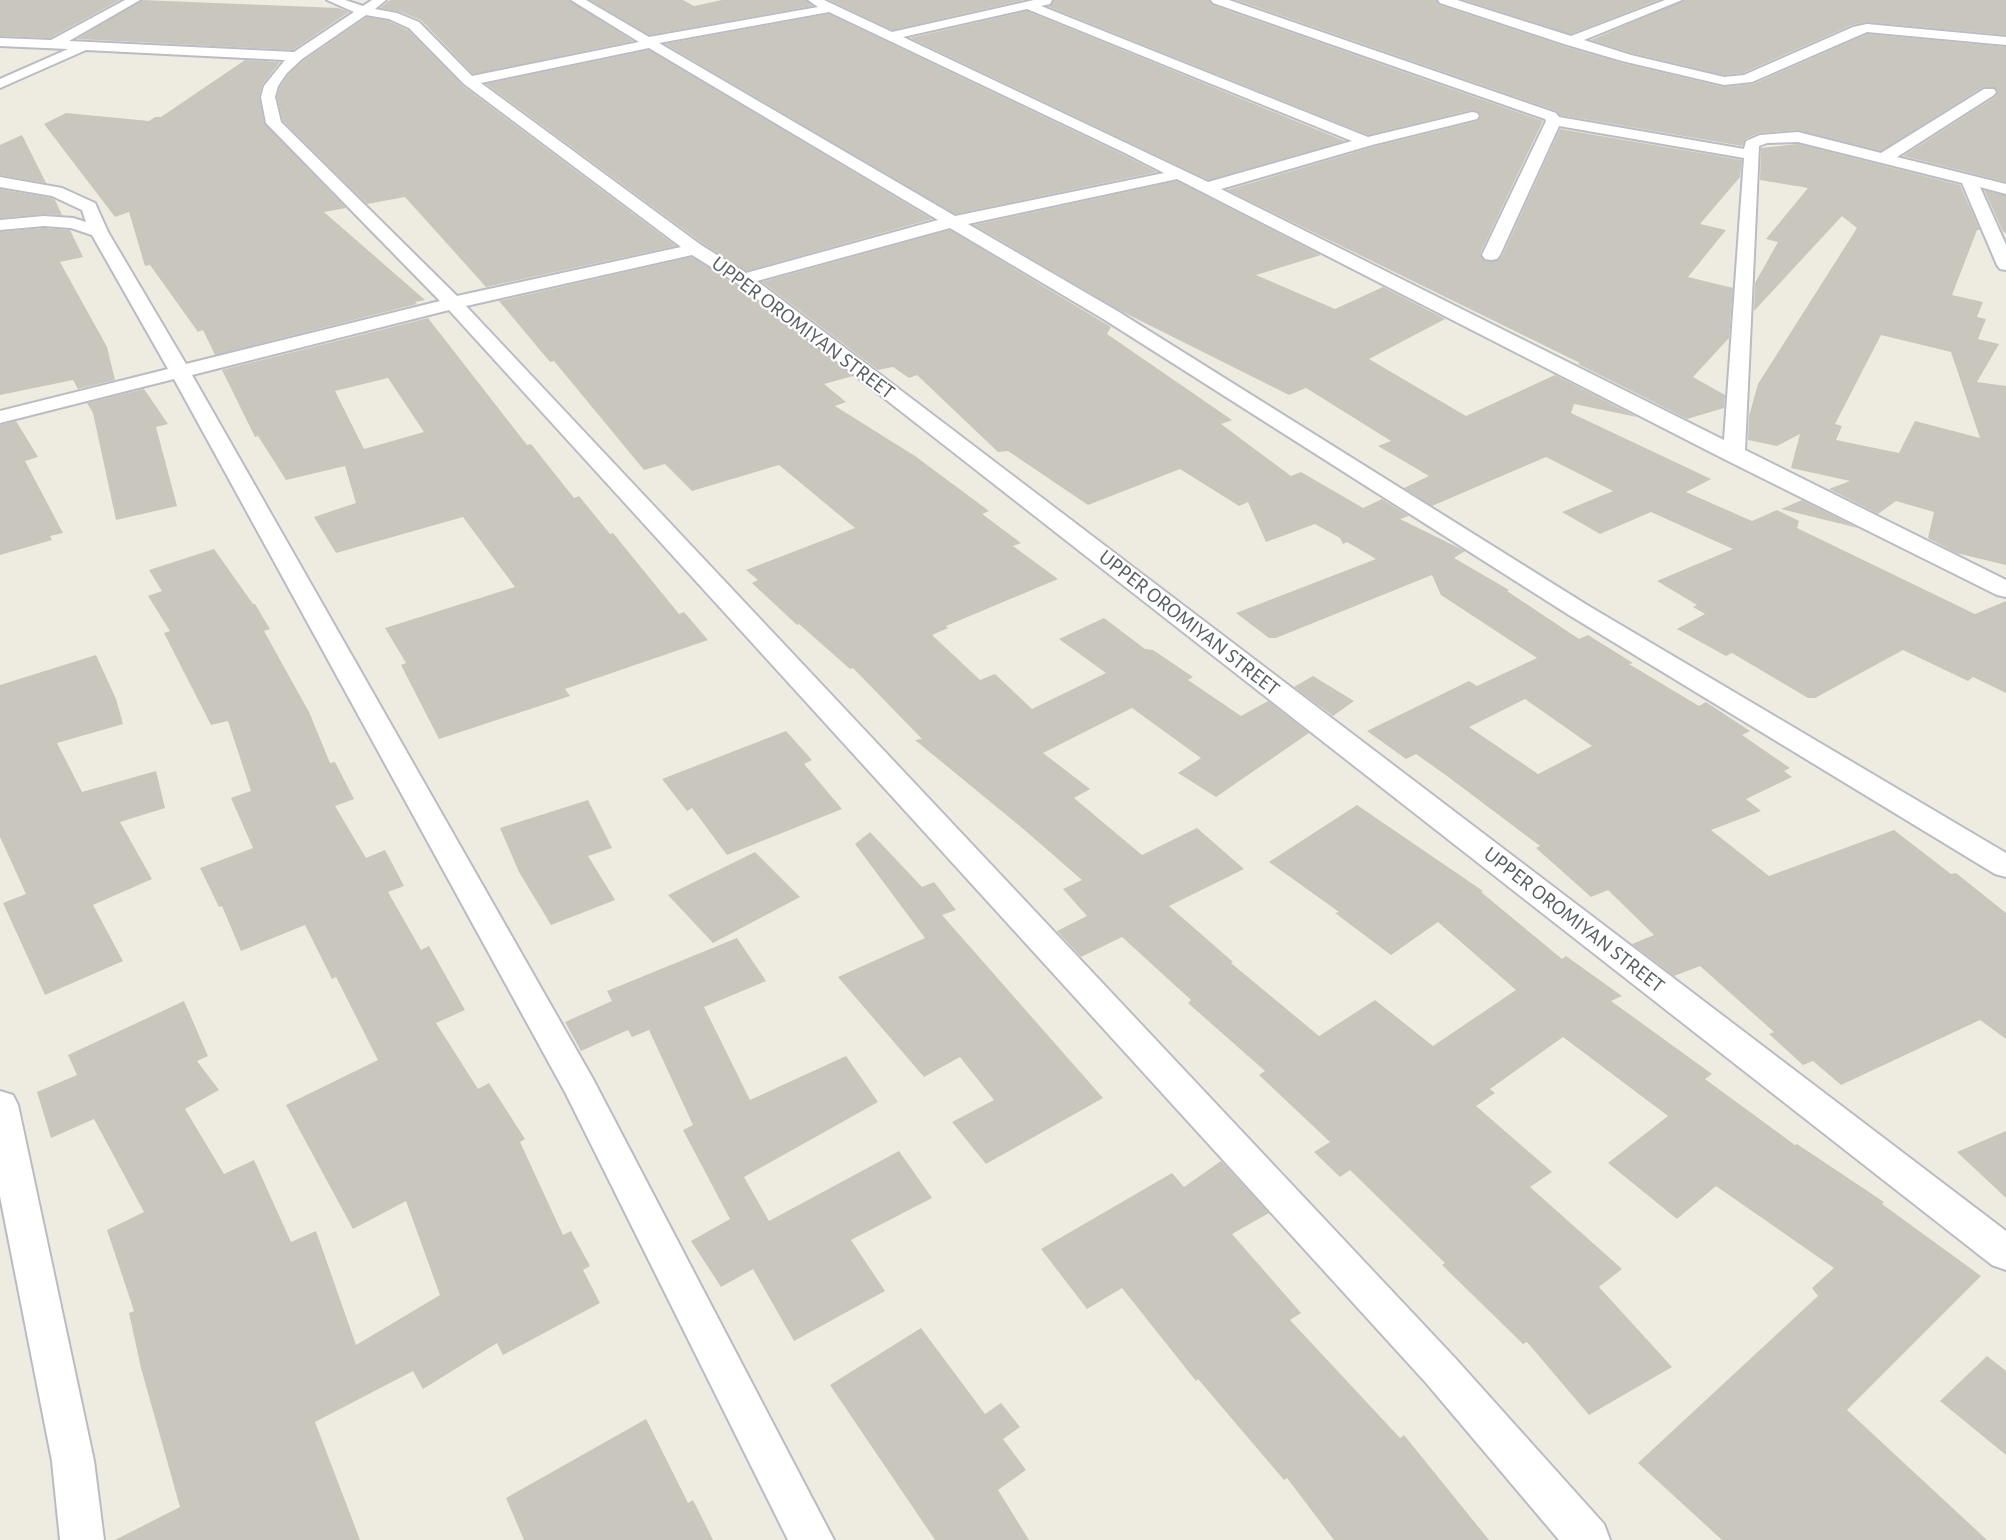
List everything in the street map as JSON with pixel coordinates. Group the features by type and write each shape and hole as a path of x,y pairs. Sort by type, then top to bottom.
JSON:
{"street":[{"path":"52,45 134,0"},
{"name":"UPPER OROMIYAN STREET","path":"333,0 373,6 414,25 469,81 696,249 743,279 2006,1252"},
{"path":"577,0 1112,316 1578,610 2006,867"},
{"path":"890,36 1053,0"},
{"path":"1217,0 1551,116 1554,121 1752,155"},
{"path":"1444,0 1627,58 1724,81 1748,79 1867,28 2006,41"},
{"path":"1569,41 1676,0"},
{"path":"469,81 822,4 1180,174 2006,590"},
{"path":"1028,5 1367,142"},
{"path":"373,6 297,56 282,70 271,86 268,97 274,123 453,303 1441,1371 1588,1540"},
{"path":"0,42 297,56"},
{"path":"0,84 85,46"},
{"path":"1884,158 1989,92"},
{"path":"1207,188 1367,142 1472,116"},
{"path":"1491,255 1554,121"},
{"path":"1734,455 1751,144 1765,138 1798,137 2006,189"},
{"path":"743,279 834,256 951,222 1180,174"},
{"path":"1968,179 2006,265"},
{"path":"0,182 56,192 89,207 99,232 180,372 581,1089 812,1540"},
{"path":"4,224 56,192"},
{"path":"4,224 44,221 73,223 99,232"},
{"path":"0,417 453,303 696,249"},
{"path":"0,1105 73,1461 82,1540"}],"building":[{"path":"0,0 120,0 50,38 0,36"},
{"path":"142,0 338,8 349,12 293,50 77,39"},
{"path":"390,0 569,0 633,41 473,74 421,20 398,11 380,8"},
{"path":"590,0 683,0 694,6 722,0 806,0 812,6 649,35"},
{"path":"829,0 1024,0 892,30"},
{"path":"1054,0 1209,0 1212,5 1543,121 1480,254 1485,261 1497,261 1502,256 1560,129 1742,160 1740,177 1700,224 1726,230 1688,277 1733,288 1729,338 1693,377 1725,395 1724,408 1687,419 1578,364 1580,363 1227,190 1373,147 1478,121 1481,115 1477,111 1471,110 1368,135 1049,7"},
{"path":"1236,0 1436,0 1439,5 1563,46 1621,63 1723,87 1753,84 1867,34 2006,47 2006,182 1903,156 1995,97 1998,91 1994,87 1983,87 1881,151 1798,130 1759,133 1745,139 1742,146 1560,115 1557,111"},
{"path":"1464,0 1659,0 1571,34"},
{"path":"1684,0 2006,0 2006,35 1867,22 1852,25 1743,73 1724,75 1632,53 1591,40"},
{"path":"1027,11 1345,141 1208,180 910,38"},
{"path":"829,14 1157,172 955,214 665,44"},
{"path":"367,17 388,21 408,30 463,86 676,246 486,287 405,197 367,204 283,121 277,97 280,87 289,74 303,61"},
{"path":"649,50 932,219 746,271 702,243 486,84"},
{"path":"245,60 280,62 262,85 259,96 264,123 346,208 324,212 425,300 415,302 417,304 215,355 203,330 198,332 150,265 145,266 129,212 115,217 44,124 66,113 149,121 155,117 161,117"},
{"path":"22,135 46,183 0,175 0,145"},
{"path":"1798,144 1960,185 1980,230 1977,230 1952,295 1983,302 1977,317 1986,319 1978,339 1999,344 1977,382 2006,386 2006,565 1956,553 1928,538 1934,512 1896,501 1878,514 1829,489 1850,481 1791,468 1800,434 1777,446 1748,440 1749,416 1758,384 1857,228 1842,216 1754,311 1755,283 1778,242 1766,239 1808,188 1760,180 1761,148","holes":["1881,335 1951,352 1980,438 1915,421 1899,453 1836,440 1842,426 1835,424"]},
{"path":"1177,181 1321,255 1256,275 1335,309 1383,287 1445,319 1369,359 1466,416 1555,375 1637,417 1574,404 1571,413 1711,479 1686,492 1752,521 1777,510 1799,521 1797,528 1975,614 2006,601 2006,693 1973,677 1968,681 1903,650 1815,698 1808,698 1732,653 1726,656 1677,629 1705,614 1693,607 1697,605 1657,581 1733,549 1651,512 1600,534 1562,512 1613,491 1546,457 1432,506 1404,488 1429,476 1378,446 1391,441 1306,388 1289,395 1121,311 974,225"},
{"path":"0,189 51,198 55,200 62,215 44,214 0,218"},
{"path":"1984,190 2006,196 2006,233 2003,232"},
{"path":"44,228 70,230 83,257 60,262 107,347 115,380 78,389 73,380 0,395 0,232"},
{"path":"950,230 1111,327 1107,334 1232,420 1221,424 1291,476 1301,472 1363,508 1382,499 1409,516 1400,519 1465,551 1454,558 1509,590 1507,591 1579,639 1588,635 1633,663 1629,664 1699,706 1706,702 1750,731 1742,735 1790,768 1784,771 1792,777 1746,799 1761,811 1711,830 1769,876 1894,830 1951,874 1956,873 2006,913 2006,1039 1980,1020 1841,1085 1813,1061 1803,1065 1769,1034 1774,1032 1700,966 1674,976 1632,944 1654,935 1608,890 1591,897 1536,848 1540,846 1447,776 1416,754 1406,759 1367,731 1469,681 1477,686 1537,658 1441,595 1432,575 1276,638 1269,638 1236,613 1376,559 1347,542 1343,544 1340,538 1315,524 1266,542 1248,502 1239,506 1180,469 1088,505 1008,451 998,452 917,375 909,378 893,367 878,370 762,282","holes":["1525,699 1592,746 1538,774 1469,727"]},
{"path":"692,257 736,285 853,376 824,384 846,402 835,406 915,456 989,511 982,514 1021,543 1013,546 1058,579 946,626 948,628 932,635 980,680 995,674 1032,709 1106,673 1059,639 1104,618 1145,649 1153,650 1193,677 1188,680 1241,716 1268,701 1309,733 1216,797 1178,773 1201,758 1132,708 1043,753 1090,789 1074,798 1142,855 1197,828 1244,869 1169,906 1233,962 1231,963 1319,1036 1375,1000 1433,1046 1516,990 1438,922 1391,955 1335,913 1339,912 1269,862 1357,805 1483,891 1481,892 1562,959 1566,956 1622,996 1611,1001 1712,1074 1705,1079 1795,1145 1797,1144 1884,1202 1882,1204 1981,1276 1847,1410 1987,1540 1722,1540 1638,1463 1818,1296 1812,1288 1834,1268 1716,1186 1677,1219 1608,1163 1668,1116 1563,1037 1490,1089 1495,1093 1476,1106 1552,1172 1530,1187 1622,1269 1599,1287 1672,1367 1589,1415 1527,1342 1523,1344 1350,1170 1340,1177 1314,1152 1330,1142 1259,1075 1265,1071 1188,1003 1191,1000 1122,937 1081,957 1057,931 1087,916 1063,889 1082,880 915,740 922,739 853,668 850,669 799,624 797,625 752,583 758,580 746,570 855,528 779,465 692,491 665,464 644,470 554,361 550,362 499,301"},
{"path":"428,318 527,445 531,444 574,498 579,496 610,534 613,533 679,614 684,612 708,640 565,689 570,696 439,739 401,665 406,663 385,628 515,587 463,517 336,553 314,517 356,503 345,466 286,480 258,436 255,437 222,370","holes":["388,378 424,432 364,449 335,391"]},
{"path":"144,389 168,424 156,427 177,506 116,520 93,413 87,403"},
{"path":"16,421 38,457 25,461 63,533 50,536 52,540 0,555 0,425"},
{"path":"1802,500 1858,528 1781,509"},
{"path":"214,549 255,604 270,629 264,631 309,712 330,763 335,762 354,799 335,806 366,858 385,850 404,886 388,892 421,950 429,946 465,1010 436,1023 478,1089 489,1083 525,1139 520,1142 563,1235 571,1231 590,1266 583,1270 600,1303 503,1355 497,1343 423,1389 413,1371 315,1422 360,1540 115,1540 180,1507 141,1368 129,1313 134,1311 107,1230 144,1212 94,1119 51,1138 37,1092 77,1075 68,1055 184,1001 208,1056 197,1061 219,1090 185,1109 224,1174 254,1160 291,1242 316,1231 356,1345 440,1295 406,1201 353,1229 286,1105 378,1060 336,977 332,979 305,925 241,951 222,906 219,907 200,868 253,848 231,798 251,791 228,721 211,725 164,633 170,631 148,596 162,591 149,570"},
{"path":"96,655 116,699 123,724 57,743 82,792 156,771 165,808 120,822 152,879 93,905 123,961 45,995 3,903 26,894 0,837 0,685"},
{"path":"1313,676 1354,701 1333,716 1294,687"},
{"path":"786,731 812,760 804,764 842,809 727,855 692,808 687,811 662,779"},
{"path":"588,800 612,848 588,856 615,900 551,925 519,872 500,828"},
{"path":"870,832 922,887 934,882 956,910 942,915 1103,1098 986,1164 952,1122 994,1100 960,1057 924,1077 838,977 925,938 855,844"},
{"path":"755,852 800,897 713,943 668,895"},
{"path":"737,938 766,981 704,1007 750,1100 846,1056 878,1102 744,1177 769,1221 899,1151 932,1198 851,1240 885,1291 794,1341 753,1269 721,1287 691,1241 730,1219 683,1130 693,1125 649,1030 632,1037 628,1030 581,1051 565,1022 612,1001 607,991"},
{"path":"2006,1131 2006,1198 1957,1152"},
{"path":"1221,1161 1269,1213 1232,1234 1301,1313 1290,1320 1400,1438 1404,1435 1489,1540 1334,1540 1287,1478 1284,1480 1198,1379 1196,1381 1122,1288 1087,1309 1041,1249 1172,1173 1184,1187"},
{"path":"921,1328 985,1414 1001,1403 1020,1427 1003,1439 1026,1470 998,1490 1029,1540 935,1540 830,1385"},
{"path":"1987,1356 2006,1371 2006,1455 1940,1401"},
{"path":"646,1419 688,1503 693,1500 713,1540 524,1540 506,1498"}]}
